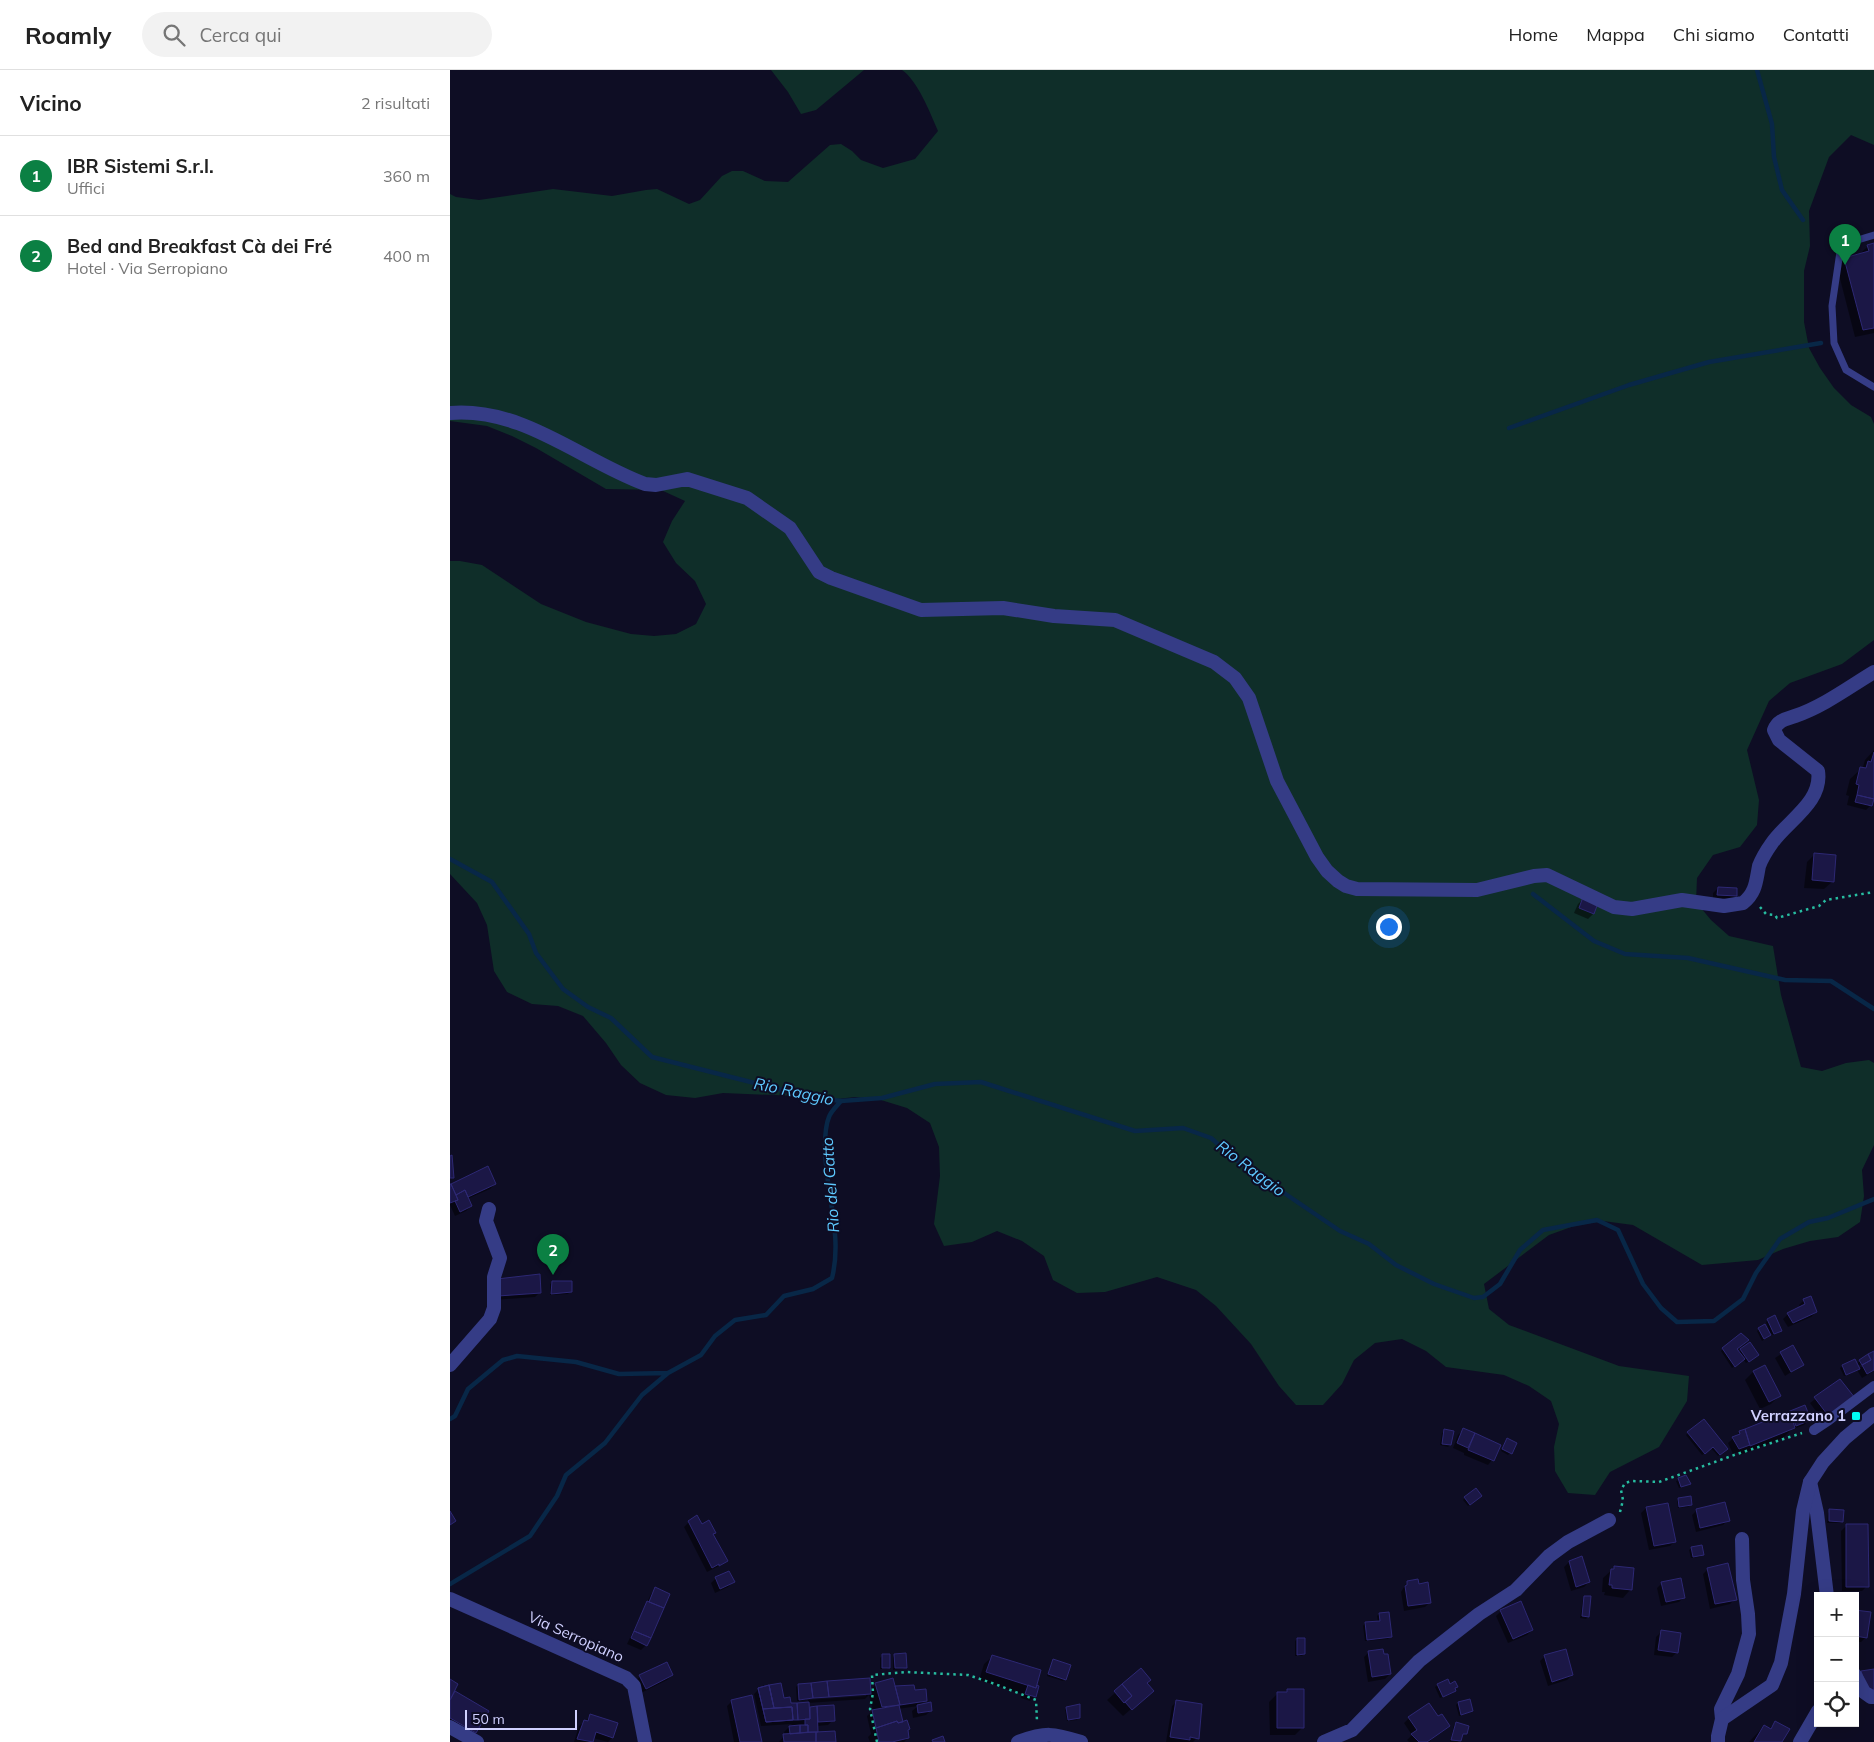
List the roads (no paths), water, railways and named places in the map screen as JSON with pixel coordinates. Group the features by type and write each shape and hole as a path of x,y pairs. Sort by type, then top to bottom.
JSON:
{"street":[{"path":"450,413 479,414 510,420 645,484 656,485 687,479 747,498 790,528 819,572 908,606 922,610 1004,608 1054,616 1115,620 1214,662 1235,678 1249,698 1277,781 1317,857 1327,871 1346,886 1357,889 1477,890 1534,876 1547,875 1614,907 1632,909 1682,900 1724,906 1742,903 1754,891 1760,866 1767,850 1804,808 1818,785 1818,771 1778,740 1774,730 1776,725 1780,721 1808,712 1874,672"},
{"path":"450,1365 490,1319 494,1308 494,1277 500,1258 486,1221 489,1209"},
{"path":"1814,1430 1874,1386"},
{"path":"1722,1719 1772,1685 1781,1663 1794,1594 1803,1511 1810,1482 1822,1462 1844,1438 1874,1414"},
{"path":"1810,1482 1817,1513 1827,1592"},
{"path":"1324,1742 1352,1730 1419,1661 1479,1614 1516,1590 1549,1556 1568,1542 1609,1520"},
{"path":"1718,1742 1722,1719 1721,1709 1738,1674 1749,1634 1743,1580 1742,1539"},
{"name":"Via Serropiano","path":"450,1599 626,1678 634,1686 645,1742"},
{"path":"1859,1682 1864,1692 1874,1697"},
{"path":"1800,1742 1814,1718"},
{"path":"450,1727 477,1742"},
{"path":"1018,1742 1039,1735 1056,1734 1081,1742"}],"lane":[{"path":"1874,235 1841,245 1832,306 1834,344 1846,370 1874,387"}],"waterway":[{"path":"1757,70 1772,124 1774,157 1782,190 1803,220"},
{"path":"1509,428 1629,385 1709,362 1821,343"},
{"name":"Rio Raggio","path":"450,859 492,882 529,934 536,953 563,989 588,1007 611,1018 652,1057 810,1097 841,1101 882,1098 935,1084 981,1082 1135,1131 1183,1128 1211,1138 1240,1163 1340,1231 1369,1244 1396,1265 1434,1284 1474,1298 1483,1297 1500,1284 1520,1250 1543,1230 1597,1220 1618,1230 1643,1284 1661,1308 1677,1322 1714,1321 1743,1299 1756,1273 1780,1239 1809,1222 1828,1218 1874,1199"},
{"path":"1533,894 1594,941 1625,954 1688,958 1785,980 1831,981 1874,1009"},
{"name":"Rio del Gatto","path":"450,1584 530,1536 557,1496 566,1475 605,1443 642,1395 668,1373 701,1355 715,1336 735,1320 766,1315 784,1296 813,1289 832,1278 836,1246 826,1163 825,1136 830,1115 841,1101"},
{"path":"450,1419 455,1416 468,1389 503,1360 517,1356 576,1362 619,1374 668,1373"}],"place":[{"name":"IBR Sistemi S.r.l.","path":"1845,265"},
{"name":"Bed and Breakfast Cà dei Fré","path":"553,1275"},
{"name":"Verrazzano 1","path":"1856,1416"}]}
